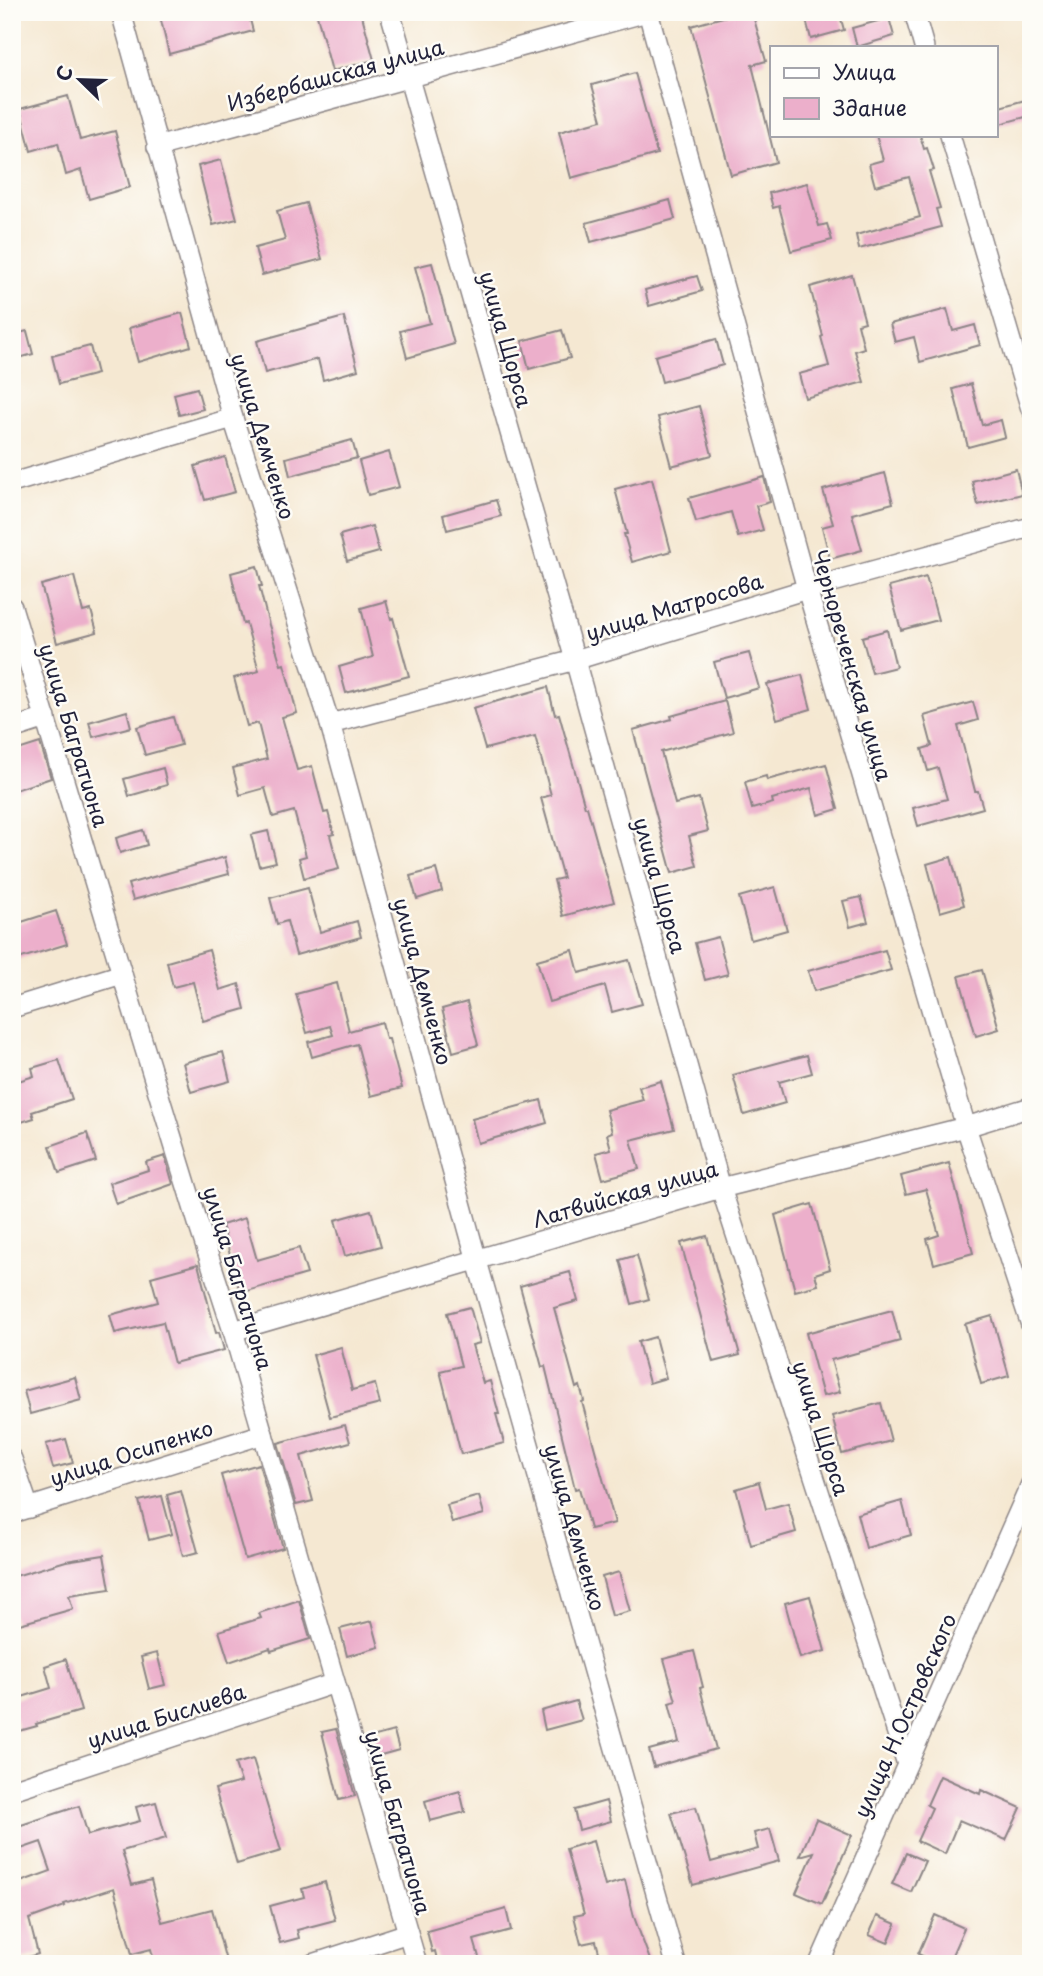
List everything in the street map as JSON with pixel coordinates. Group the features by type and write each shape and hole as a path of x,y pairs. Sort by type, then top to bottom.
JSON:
{"street":[{"name":"улица Демченко","path":"121,12 233,418 330,724 477,1261 676,1964"},
{"name":"улица Щорса","path":"390,12 575,660 721,1188 907,1764"},
{"name":"Избербашская улица","path":"158,147 648,12"},
{"name":"Чернореченская улица","path":"648,12 807,589 966,1128 1031,1325"},
{"path":"914,12 924,46"},
{"path":"950,136 1031,409"},
{"path":"12,483 233,418"},
{"name":"улица Матросова","path":"330,724 575,660 807,589 1031,527"},
{"name":"улица Багратиона","path":"12,607 233,1331 417,1964"},
{"path":"12,729 46,718"},
{"path":"12,1008 122,974"},
{"name":"Латвийская улица","path":"233,1331 721,1188 966,1128 1031,1107"},
{"name":"улица Осипенко","path":"20,1511 263,1434"},
{"path":"12,1459 20,1511"},
{"name":"улица Н.Островского","path":"819,1964 1031,1484"},
{"name":"улица Бислиева","path":"12,1790 335,1683"},
{"path":"313,1964 408,1933"}],"building":[{"path":"159,12 248,12 253,31 169,54"},
{"path":"316,12 361,12 374,60 332,71"},
{"path":"741,12 752,12 766,61 752,65 776,162 731,175 691,26"},
{"path":"804,12 839,12 844,30 811,39"},
{"path":"889,18 894,36 857,46 852,28"},
{"path":"635,73 657,154 571,178 559,132 602,120 592,85"},
{"path":"68,96 80,140 115,131 130,187 89,199 81,170 66,175 58,143 31,151 20,109"},
{"path":"1025,100 1029,116 998,124 998,107"},
{"path":"876,136 920,136 934,170 929,171 940,208 936,209 941,227 859,249 856,235 920,217 909,177 875,186 869,164 883,160"},
{"path":"221,160 237,219 213,225 198,166"},
{"path":"807,183 819,226 827,224 832,240 791,251 779,206 773,208 769,193"},
{"path":"670,200 675,219 591,242 586,223"},
{"path":"306,203 322,259 262,275 255,248 285,240 277,211"},
{"path":"432,263 454,344 407,358 400,331 430,323 415,267"},
{"path":"852,275 865,322 858,324 864,348 855,351 864,382 805,398 799,374 829,366 810,287"},
{"path":"697,276 702,291 649,306 645,290"},
{"path":"947,309 953,331 975,325 980,345 920,362 914,337 895,342 890,324"},
{"path":"182,313 191,346 138,362 129,328"},
{"path":"344,317 358,370 323,380 318,359 265,373 257,341"},
{"path":"562,330 570,358 529,369 522,341"},
{"path":"27,331 33,354 12,360 12,335"},
{"path":"716,339 723,365 662,382 655,356"},
{"path":"90,346 97,374 59,384 52,356"},
{"path":"971,384 982,425 1001,420 1005,437 968,447 953,389"},
{"path":"197,388 203,409 179,415 174,394"},
{"path":"699,406 712,455 671,466 658,417"},
{"path":"352,440 357,458 290,476 286,458"},
{"path":"389,452 399,487 368,495 359,461"},
{"path":"225,457 235,492 205,500 195,466"},
{"path":"1016,469 1022,494 978,505 972,481"},
{"path":"885,473 893,503 852,514 862,550 830,559 822,527 833,524 823,490"},
{"path":"764,477 770,502 756,506 763,530 738,537 731,512 696,522 689,498"},
{"path":"652,479 671,551 632,562 615,489"},
{"path":"496,500 501,516 447,530 443,515"},
{"path":"372,526 379,552 347,561 340,535"},
{"path":"257,566 269,625 281,665 284,664 297,713 282,717 297,770 312,766 324,813 328,812 334,834 330,835 339,869 304,878 299,858 306,856 294,811 273,817 265,788 240,795 233,768 267,759 258,723 247,726 234,678 259,671 246,623 243,624 231,573"},
{"path":"74,576 83,612 91,610 97,632 57,643 41,585"},
{"path":"926,577 938,620 901,630 889,587"},
{"path":"386,601 409,676 346,693 339,667 373,657 361,608"},
{"path":"887,630 896,667 872,673 862,637"},
{"path":"749,653 759,688 724,698 714,662"},
{"path":"802,675 811,709 777,719 767,684"},
{"path":"548,687 555,715 559,714 614,902 563,916 554,880 563,878 541,798 551,795 535,736 485,749 473,708"},
{"path":"725,701 733,732 661,752 675,804 699,798 708,831 689,836 697,866 672,873 633,730"},
{"path":"973,702 978,720 958,726 975,791 978,791 983,808 918,826 913,808 947,799 938,768 928,771 922,749 932,746 924,716"},
{"path":"127,711 131,727 93,737 89,722"},
{"path":"173,717 181,745 145,755 137,727"},
{"path":"40,743 51,778 12,791 12,752"},
{"path":"826,764 838,809 818,815 811,788 772,799 773,803 752,809 745,782 766,776 767,780"},
{"path":"163,768 167,785 129,796 124,779"},
{"path":"143,830 147,845 120,853 116,838"},
{"path":"268,831 276,862 259,866 251,835"},
{"path":"225,857 229,874 133,900 128,884"},
{"path":"951,857 964,905 940,912 927,864"},
{"path":"436,869 442,891 417,899 410,876"},
{"path":"775,887 787,930 751,940 739,897"},
{"path":"308,888 320,932 357,921 361,937 296,955 287,921 277,924 270,898"},
{"path":"861,897 868,922 850,927 843,901"},
{"path":"56,911 67,944 12,961 12,925"},
{"path":"718,937 728,974 705,980 695,943"},
{"path":"209,950 220,990 239,984 245,1009 203,1021 193,982 173,987 167,962"},
{"path":"573,950 579,973 629,960 642,1004 612,1012 605,986 549,1002 537,960"},
{"path":"885,950 891,970 814,991 808,971"},
{"path":"982,970 999,1029 976,1036 959,976"},
{"path":"337,983 349,1031 382,1022 402,1088 371,1096 357,1044 312,1057 308,1042 333,1035 330,1026 307,1033 296,994"},
{"path":"467,1002 478,1045 453,1052 442,1009"},
{"path":"223,1052 230,1081 191,1092 183,1063"},
{"path":"807,1055 812,1073 779,1082 785,1103 744,1115 733,1075"},
{"path":"59,1060 72,1099 32,1112 34,1118 12,1125 12,1083 34,1076 32,1068"},
{"path":"661,1081 674,1129 631,1140 639,1169 603,1179 596,1153 611,1149 607,1134 612,1132 606,1110 643,1100 639,1087"},
{"path":"541,1100 547,1123 478,1143 472,1119"},
{"path":"87,1133 96,1161 59,1173 50,1146"},
{"path":"165,1156 173,1184 116,1204 109,1183 148,1170 146,1162"},
{"path":"949,1163 973,1253 934,1264 927,1239 939,1235 926,1189 906,1194 901,1176"},
{"path":"812,1204 830,1269 815,1274 818,1285 795,1291 775,1215"},
{"path":"371,1210 381,1246 345,1256 335,1220"},
{"path":"245,1218 257,1260 299,1248 307,1274 240,1293 222,1225"},
{"path":"707,1236 740,1355 713,1362 681,1243"},
{"path":"637,1255 649,1299 632,1304 620,1260"},
{"path":"198,1264 216,1333 219,1332 224,1350 174,1363 163,1322 115,1333 110,1315 158,1302 151,1277"},
{"path":"570,1272 578,1301 554,1308 576,1388 580,1386 615,1523 590,1529 579,1488 575,1489 545,1366 542,1367 520,1286"},
{"path":"470,1307 480,1343 472,1345 483,1383 490,1381 504,1443 461,1454 440,1371 461,1366 447,1313"},
{"path":"892,1310 900,1341 831,1360 840,1392 823,1396 806,1333"},
{"path":"992,1316 1009,1376 981,1384 965,1324"},
{"path":"655,1337 666,1378 649,1383 638,1342"},
{"path":"341,1347 352,1390 375,1384 380,1404 330,1417 313,1355"},
{"path":"75,1377 81,1400 30,1414 24,1391"},
{"path":"881,1403 891,1441 842,1454 832,1416"},
{"path":"345,1425 350,1442 301,1456 313,1501 296,1505 278,1443"},
{"path":"66,1439 73,1463 53,1468 46,1444"},
{"path":"259,1464 283,1548 245,1559 221,1475"},
{"path":"759,1482 766,1509 788,1503 796,1532 751,1545 736,1489"},
{"path":"181,1491 198,1552 183,1556 167,1495"},
{"path":"162,1496 172,1534 149,1540 139,1501"},
{"path":"479,1496 484,1514 452,1523 447,1505"},
{"path":"902,1501 911,1535 866,1548 857,1514"},
{"path":"104,1555 110,1589 69,1595 73,1609 16,1625 12,1609 12,1577 66,1561"},
{"path":"619,1572 630,1611 612,1616 602,1577"},
{"path":"810,1596 825,1651 800,1658 785,1603"},
{"path":"299,1600 310,1639 271,1651 270,1648 229,1662 219,1631 261,1618 259,1613"},
{"path":"372,1621 379,1647 347,1656 340,1629"},
{"path":"694,1651 703,1687 700,1688 716,1749 654,1767 649,1750 679,1742 669,1703 676,1701 664,1659"},
{"path":"157,1653 165,1685 149,1689 141,1657"},
{"path":"66,1659 81,1711 19,1731 12,1700 51,1688 45,1666"},
{"path":"576,1701 582,1720 545,1730 541,1711"},
{"path":"336,1729 355,1796 339,1800 322,1732"},
{"path":"394,1731 399,1750 370,1758 364,1739"},
{"path":"253,1759 281,1851 237,1864 215,1789 241,1782 235,1764"},
{"path":"940,1776 1021,1808 1006,1840 959,1820 945,1854 917,1841 932,1808 927,1805"},
{"path":"460,1791 465,1812 430,1821 425,1801"},
{"path":"606,1801 611,1821 579,1830 574,1810"},
{"path":"156,1802 166,1838 122,1851 132,1885 151,1880 162,1922 212,1909 226,1961 215,1964 155,1964 151,1949 132,1954 114,1888 29,1919 38,1954 12,1962 12,1885 51,1871 41,1842 12,1852 12,1828 79,1806 88,1835 140,1821 136,1807"},
{"path":"696,1807 711,1862 758,1849 754,1833 770,1829 779,1861 693,1885 671,1813"},
{"path":"816,1819 852,1835 822,1904 796,1893 814,1852 800,1856"},
{"path":"593,1841 605,1886 625,1880 634,1917 650,1960 638,1964 602,1964 596,1941 581,1944 574,1916 584,1914 566,1849"},
{"path":"906,1853 925,1861 911,1892 892,1884"},
{"path":"325,1882 335,1920 297,1930 299,1938 280,1943 270,1906 304,1897 302,1889"},
{"path":"506,1909 511,1930 474,1940 481,1964 438,1964 427,1931"},
{"path":"935,1915 964,1928 948,1964 940,1964 918,1954"},
{"path":"877,1916 896,1924 888,1943 869,1935"}]}
